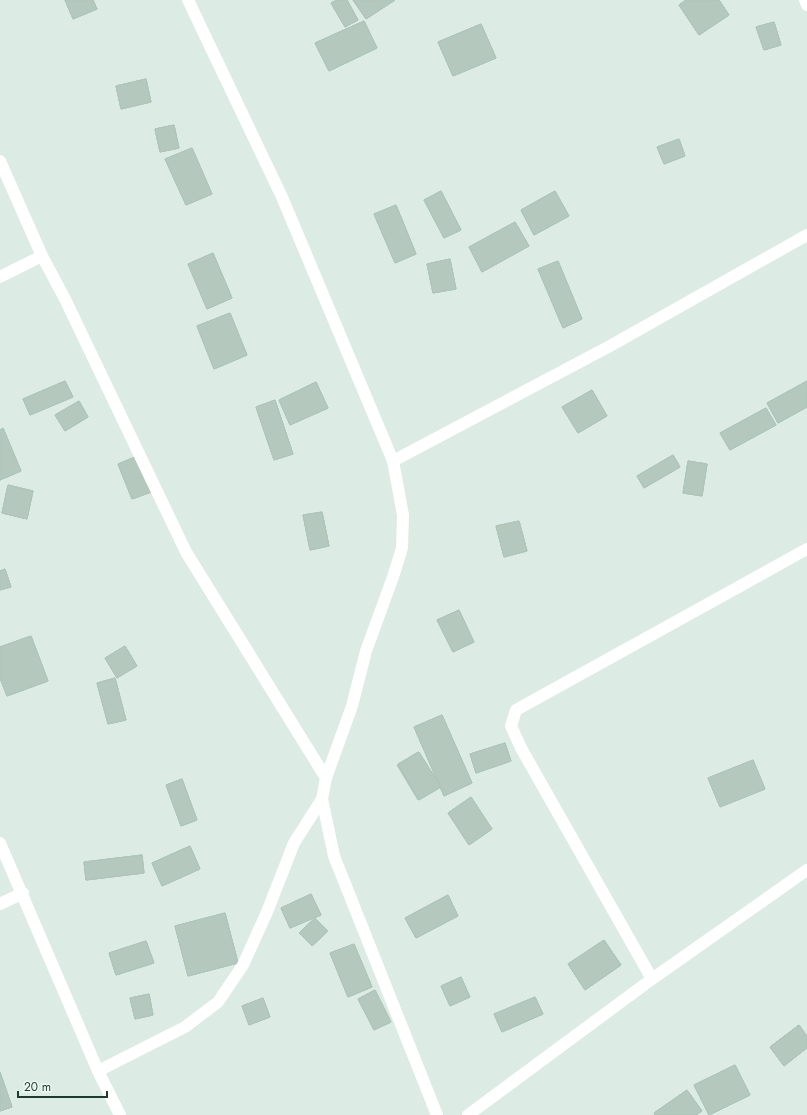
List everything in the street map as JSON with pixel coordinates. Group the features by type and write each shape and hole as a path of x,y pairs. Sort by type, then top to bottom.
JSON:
{"street":[{"path":"98,1071 185,1027 218,1002 243,966 267,912 294,843 322,799 326,778 352,706 366,651 402,548 403,515 393,461 282,197 188,0"},
{"path":"805,0 807,5"},
{"path":"0,161 42,256 65,299 186,552 326,778"},
{"path":"393,461 610,346 807,235"},
{"path":"0,277 42,256"},
{"path":"652,979 521,748 511,726 516,710 807,549"},
{"path":"322,799 334,856 437,1115"},
{"path":"0,843 98,1071 120,1115"},
{"path":"468,1115 652,979 807,870"},
{"path":"0,904 23,894"}],"building":[{"path":"65,0 93,0 97,9 73,19"},
{"path":"65,0 93,0 97,9 73,19"},
{"path":"65,0 93,0 97,9 73,19"},
{"path":"337,0 347,0 358,20 345,27 331,3"},
{"path":"337,0 347,0 358,20 345,27 331,3"},
{"path":"337,0 347,0 358,20 345,27 331,3"},
{"path":"353,0 395,0 366,19"},
{"path":"353,0 395,0 366,19"},
{"path":"353,0 395,0 366,19"},
{"path":"686,0 719,0 729,15 699,35 679,5"},
{"path":"686,0 719,0 729,15 699,35 679,5"},
{"path":"686,0 719,0 729,15 699,35 679,5"},
{"path":"364,21 377,48 329,71 315,43"},
{"path":"364,21 377,48 329,71 315,43"},
{"path":"364,21 377,48 329,71 315,43"},
{"path":"774,22 781,45 764,50 756,27"},
{"path":"774,22 781,45 764,50 756,27"},
{"path":"774,22 781,45 764,50 756,27"},
{"path":"481,24 496,58 453,76 438,42"},
{"path":"481,24 496,58 453,76 438,42"},
{"path":"481,24 496,58 453,76 438,42"},
{"path":"146,79 151,102 121,109 116,86"},
{"path":"146,79 151,102 121,109 116,86"},
{"path":"146,79 151,102 121,109 116,86"},
{"path":"174,125 179,148 160,152 155,129"},
{"path":"174,125 179,148 160,152 155,129"},
{"path":"174,125 179,148 160,152 155,129"},
{"path":"679,139 685,156 664,164 657,147"},
{"path":"679,139 685,156 664,164 657,147"},
{"path":"679,139 685,156 664,164 657,147"},
{"path":"192,148 212,194 186,205 165,159"},
{"path":"192,148 212,194 186,205 165,159"},
{"path":"192,148 212,194 186,205 165,159"},
{"path":"441,191 461,230 444,238 424,200"},
{"path":"441,191 461,230 444,238 424,200"},
{"path":"441,191 461,230 444,238 424,200"},
{"path":"555,191 569,216 534,235 521,210"},
{"path":"555,191 569,216 534,235 521,210"},
{"path":"555,191 569,216 534,235 521,210"},
{"path":"396,205 416,254 395,263 374,214"},
{"path":"396,205 416,254 395,263 374,214"},
{"path":"396,205 416,254 395,263 374,214"},
{"path":"515,222 529,246 482,272 469,247"},
{"path":"515,222 529,246 482,272 469,247"},
{"path":"515,222 529,246 482,272 469,247"},
{"path":"213,253 232,298 207,309 188,264"},
{"path":"213,253 232,298 207,309 188,264"},
{"path":"213,253 232,298 207,309 188,264"},
{"path":"450,259 456,289 433,293 427,264"},
{"path":"450,259 456,289 433,293 427,264"},
{"path":"450,259 456,289 433,293 427,264"},
{"path":"558,261 582,319 563,328 538,269"},
{"path":"558,261 582,319 563,328 538,269"},
{"path":"558,261 582,319 563,328 538,269"},
{"path":"230,313 247,355 214,369 197,326"},
{"path":"230,313 247,355 214,369 197,326"},
{"path":"230,313 247,355 214,369 197,326"},
{"path":"65,381 73,397 30,415 23,399"},
{"path":"65,381 73,397 30,415 23,399"},
{"path":"65,381 73,397 30,415 23,399"},
{"path":"807,381 807,407 778,423 767,403"},
{"path":"807,381 807,407 778,423 767,403"},
{"path":"807,381 807,407 778,423 767,403"},
{"path":"316,382 328,408 290,425 279,400"},
{"path":"316,382 328,408 290,425 279,400"},
{"path":"316,382 328,408 290,425 279,400"},
{"path":"592,390 607,416 578,433 562,407"},
{"path":"592,390 607,416 578,433 562,407"},
{"path":"592,390 607,416 578,433 562,407"},
{"path":"275,400 293,454 274,460 256,407"},
{"path":"275,400 293,454 274,460 256,407"},
{"path":"275,400 293,454 274,460 256,407"},
{"path":"79,401 88,417 65,431 55,415"},
{"path":"79,401 88,417 65,431 55,415"},
{"path":"79,401 88,417 65,431 55,415"},
{"path":"766,408 776,425 730,450 720,433"},
{"path":"766,408 776,425 730,450 720,433"},
{"path":"766,408 776,425 730,450 720,433"},
{"path":"3,428 21,471 0,480 0,430"},
{"path":"3,428 21,471 0,480 0,430"},
{"path":"3,428 21,471 0,480 0,430"},
{"path":"140,455 154,491 132,499 118,464"},
{"path":"140,455 154,491 132,499 118,464"},
{"path":"140,455 154,491 132,499 118,464"},
{"path":"673,455 680,467 644,488 637,476"},
{"path":"673,455 680,467 644,488 637,476"},
{"path":"673,455 680,467 644,488 637,476"},
{"path":"688,461 707,464 702,496 683,493"},
{"path":"688,461 707,464 702,496 683,493"},
{"path":"688,461 707,464 702,496 683,493"},
{"path":"8,485 33,491 27,519 2,513"},
{"path":"8,485 33,491 27,519 2,513"},
{"path":"8,485 33,491 27,519 2,513"},
{"path":"322,512 329,546 310,550 303,515"},
{"path":"322,512 329,546 310,550 303,515"},
{"path":"322,512 329,546 310,550 303,515"},
{"path":"519,521 527,551 504,557 496,526"},
{"path":"519,521 527,551 504,557 496,526"},
{"path":"519,521 527,551 504,557 496,526"},
{"path":"5,569 11,587 0,590 0,571"},
{"path":"5,569 11,587 0,590 0,571"},
{"path":"5,569 11,587 0,590 0,571"},
{"path":"459,610 474,642 453,652 437,620"},
{"path":"459,610 474,642 453,652 437,620"},
{"path":"459,610 474,642 453,652 437,620"},
{"path":"31,636 48,681 7,696 0,678 0,647"},
{"path":"31,636 48,681 7,696 0,678 0,647"},
{"path":"31,636 48,681 7,696 0,678 0,647"},
{"path":"125,646 137,666 117,678 105,658"},
{"path":"125,646 137,666 117,678 105,658"},
{"path":"125,646 137,666 117,678 105,658"},
{"path":"115,678 126,720 108,724 97,683"},
{"path":"115,678 126,720 108,724 97,683"},
{"path":"115,678 126,720 108,724 97,683"},
{"path":"442,715 472,783 444,796 414,727"},
{"path":"442,715 472,783 444,796 414,727"},
{"path":"442,715 472,783 444,796 414,727"},
{"path":"505,743 511,761 476,773 470,754"},
{"path":"505,743 511,761 476,773 470,754"},
{"path":"505,743 511,761 476,773 470,754"},
{"path":"418,752 439,788 418,800 397,765"},
{"path":"419,752 441,787 419,800 398,764"},
{"path":"419,752 441,787 419,800 398,764"},
{"path":"753,760 765,789 720,807 708,778"},
{"path":"753,760 765,789 720,807 708,778"},
{"path":"753,760 765,789 720,807 708,778"},
{"path":"182,779 197,820 181,826 166,785"},
{"path":"182,779 197,820 181,826 166,785"},
{"path":"182,779 197,820 181,826 166,785"},
{"path":"471,797 492,829 469,845 448,813"},
{"path":"471,797 492,829 469,845 448,813"},
{"path":"471,797 492,829 469,845 448,813"},
{"path":"190,846 200,869 162,886 152,863"},
{"path":"190,846 200,869 162,886 152,863"},
{"path":"190,846 200,869 162,886 152,863"},
{"path":"142,855 144,873 86,880 84,862"},
{"path":"142,855 144,873 86,880 84,862"},
{"path":"142,855 144,873 86,880 84,862"},
{"path":"311,894 321,915 290,928 281,908"},
{"path":"311,894 321,915 290,928 281,908"},
{"path":"311,894 321,915 290,928 281,908"},
{"path":"448,895 458,916 416,938 405,918"},
{"path":"448,895 458,916 416,938 405,918"},
{"path":"448,895 458,916 416,938 405,918"},
{"path":"225,913 238,963 188,976 175,926"},
{"path":"225,913 238,963 188,976 175,926"},
{"path":"225,913 238,963 188,976 175,926"},
{"path":"315,918 328,931 312,946 299,933"},
{"path":"315,918 328,931 312,946 299,933"},
{"path":"315,918 328,931 312,946 299,933"},
{"path":"604,940 621,965 585,990 568,964"},
{"path":"604,940 621,965 585,990 568,964"},
{"path":"604,940 621,965 585,990 568,964"},
{"path":"146,941 154,963 116,975 109,953"},
{"path":"146,941 154,963 116,975 109,953"},
{"path":"146,941 154,963 116,975 109,953"},
{"path":"354,944 372,987 348,997 330,953"},
{"path":"354,944 372,987 348,997 330,953"},
{"path":"354,944 372,987 348,997 330,953"},
{"path":"461,977 470,997 450,1006 441,986"},
{"path":"461,977 470,997 450,1006 441,986"},
{"path":"461,977 470,997 450,1006 441,986"},
{"path":"375,990 391,1022 374,1030 358,999"},
{"path":"375,990 391,1022 374,1030 358,999"},
{"path":"375,990 391,1022 374,1030 358,999"},
{"path":"149,994 153,1015 135,1019 130,998"},
{"path":"149,994 153,1015 135,1019 130,998"},
{"path":"149,994 153,1015 135,1019 130,998"},
{"path":"535,997 543,1014 502,1032 494,1014"},
{"path":"535,997 543,1014 502,1032 494,1014"},
{"path":"535,997 543,1014 502,1032 494,1014"},
{"path":"263,998 270,1017 249,1025 242,1006"},
{"path":"263,998 270,1017 249,1025 242,1006"},
{"path":"263,998 270,1017 249,1025 242,1006"},
{"path":"799,1025 807,1038 807,1047 784,1066 770,1047"},
{"path":"799,1025 807,1036 807,1048 784,1066 770,1047"},
{"path":"799,1025 807,1036 807,1048 784,1066 770,1047"},
{"path":"735,1065 750,1095 709,1115 694,1085"},
{"path":"735,1065 750,1095 709,1115 694,1085"},
{"path":"735,1065 750,1095 709,1115 694,1085"},
{"path":"0,1072 12,1107 0,1111"},
{"path":"0,1072 12,1107 0,1111"},
{"path":"0,1072 12,1107 0,1111"},
{"path":"687,1090 702,1111 696,1115 655,1115 654,1113"},
{"path":"687,1090 702,1111 696,1115 655,1115 654,1113"},
{"path":"687,1090 702,1111 696,1115 655,1115 654,1113"}]}
